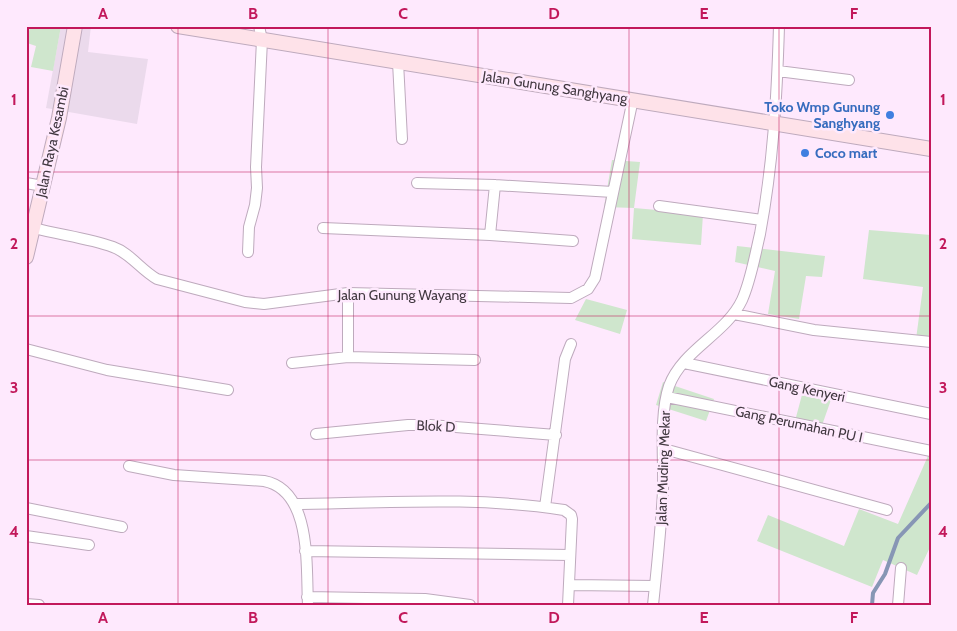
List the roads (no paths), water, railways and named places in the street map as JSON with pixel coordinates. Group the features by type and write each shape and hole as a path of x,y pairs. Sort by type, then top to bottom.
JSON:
{"main road":[{"name":"Jalan Raya Kesambi","path":"26,256 32,222 43,186 58,118 75,26"},
{"name":"Jalan Gunung Sanghyang","path":"178,26 931,149"}],"street":[{"path":"248,252 249,227 256,205 257,188 256,167 262,40 259,26"},
{"name":"Jalan Muding Mekar","path":"653,605 662,524 664,412 667,396 673,378 684,363 734,314 743,298 769,185 778,71 779,26"},
{"path":"398,62 402,139"},
{"path":"778,71 849,80"},
{"name":"Jalan Gunung Wayang","path":"32,222 113,247 126,253 144,272 157,279 245,302 264,304 348,293 571,298 582,294 595,278 633,99"},
{"path":"26,183 43,186"},
{"path":"417,183 495,185 612,192"},
{"path":"490,235 495,185"},
{"path":"659,206 762,220"},
{"path":"323,228 490,235 573,241"},
{"path":"348,293 348,357"},
{"path":"734,314 814,330 931,342"},
{"path":"545,507 565,359 571,344"},
{"path":"26,349 107,370 228,390"},
{"path":"292,363 348,357 475,360"},
{"name":"Gang Kenyeri","path":"684,363 931,414"},
{"name":"Gang Perumahan PU I","path":"667,396 931,451"},
{"name":"Blok D","path":"316,434 408,425 430,425 556,435"},
{"path":"664,449 888,510"},
{"path":"129,466 174,474 276,484 283,488 296,504 306,551 308,601 425,599 470,605"},
{"path":"296,504 422,503 545,507 564,510 571,515 568,605"},
{"path":"26,508 122,527"},
{"path":"26,536 90,545"},
{"path":"306,551 570,555"},
{"path":"898,605 902,568"},
{"path":"570,585 655,586"},
{"path":"26,604 39,605"}],"waterway":[{"path":"872,605 873,593 885,574 898,538 931,503"}],"place":[{"name":"Toko Wmp Gunung Sanghyang","path":"890,115"},
{"name":"Coco mart","path":"805,153"}]}
